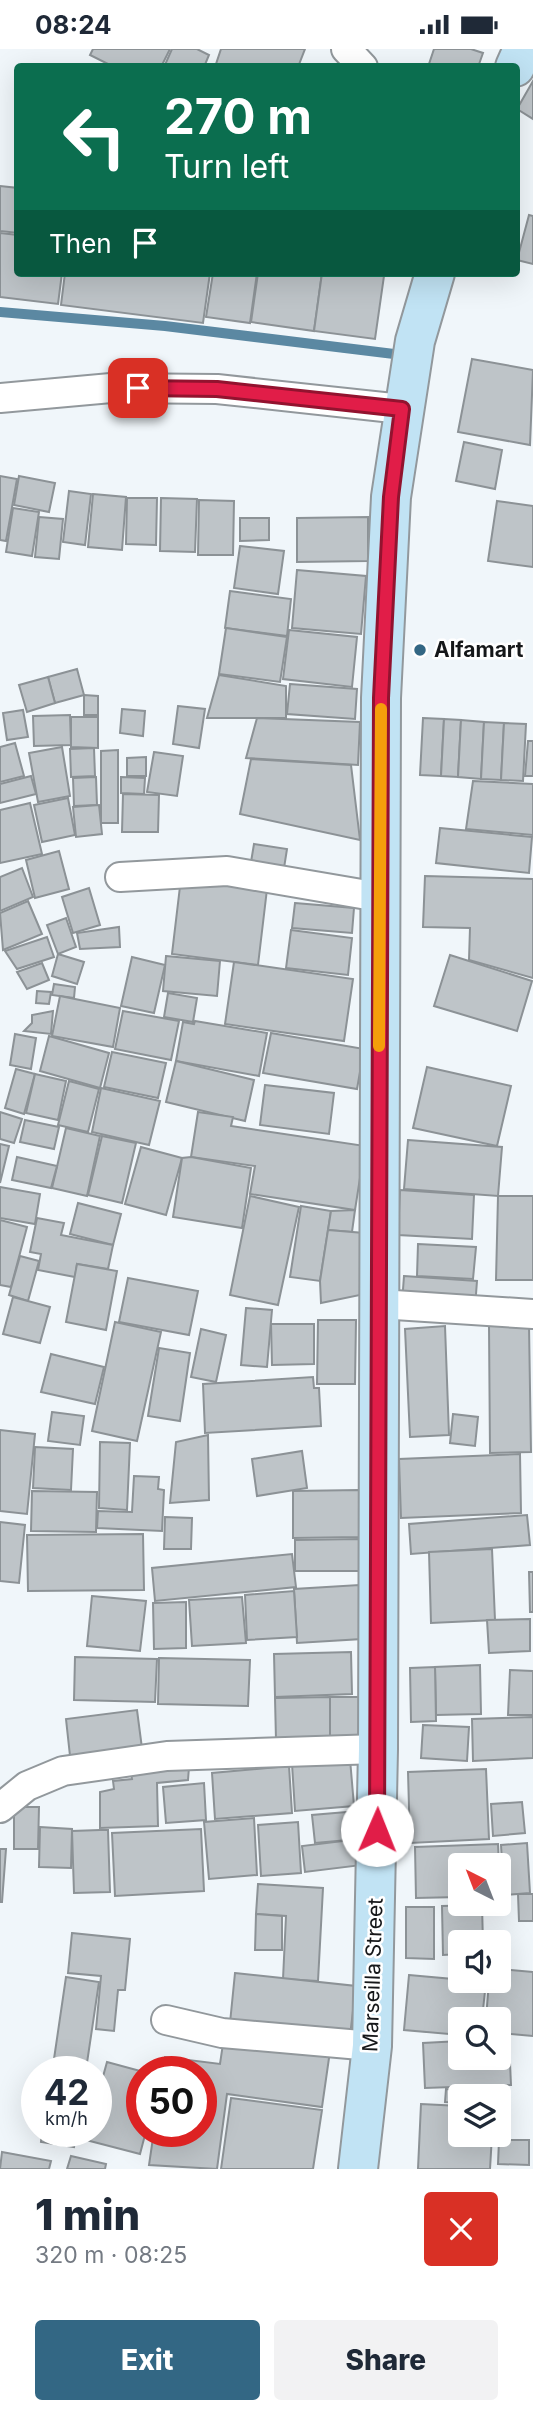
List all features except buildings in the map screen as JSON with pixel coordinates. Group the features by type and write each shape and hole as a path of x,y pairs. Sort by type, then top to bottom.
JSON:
{"main road":[{"name":"Marseilla Street","path":"358,2169 372,2046 378,1749 381,684 391,497 402,409 415,341 434,277"}],"street":[{"path":"346,49 359,63"},
{"path":"0,398 111,388 217,389 402,409"},
{"path":"120,877 227,871 379,897"},
{"path":"379,1304 533,1314"},
{"path":"0,1808 27,1786 63,1771 167,1756 378,1749"},
{"path":"166,2020 222,2033 372,2046"}],"waterway":[{"path":"0,312 165,326 394,354"}],"slow traffic":[{"path":"379,1046 381,709"}],"place":[{"name":"Alfamart","path":"420,650"}],"route":[{"path":"138,388 217,389 402,409 391,497 381,698 377,1830"}]}
